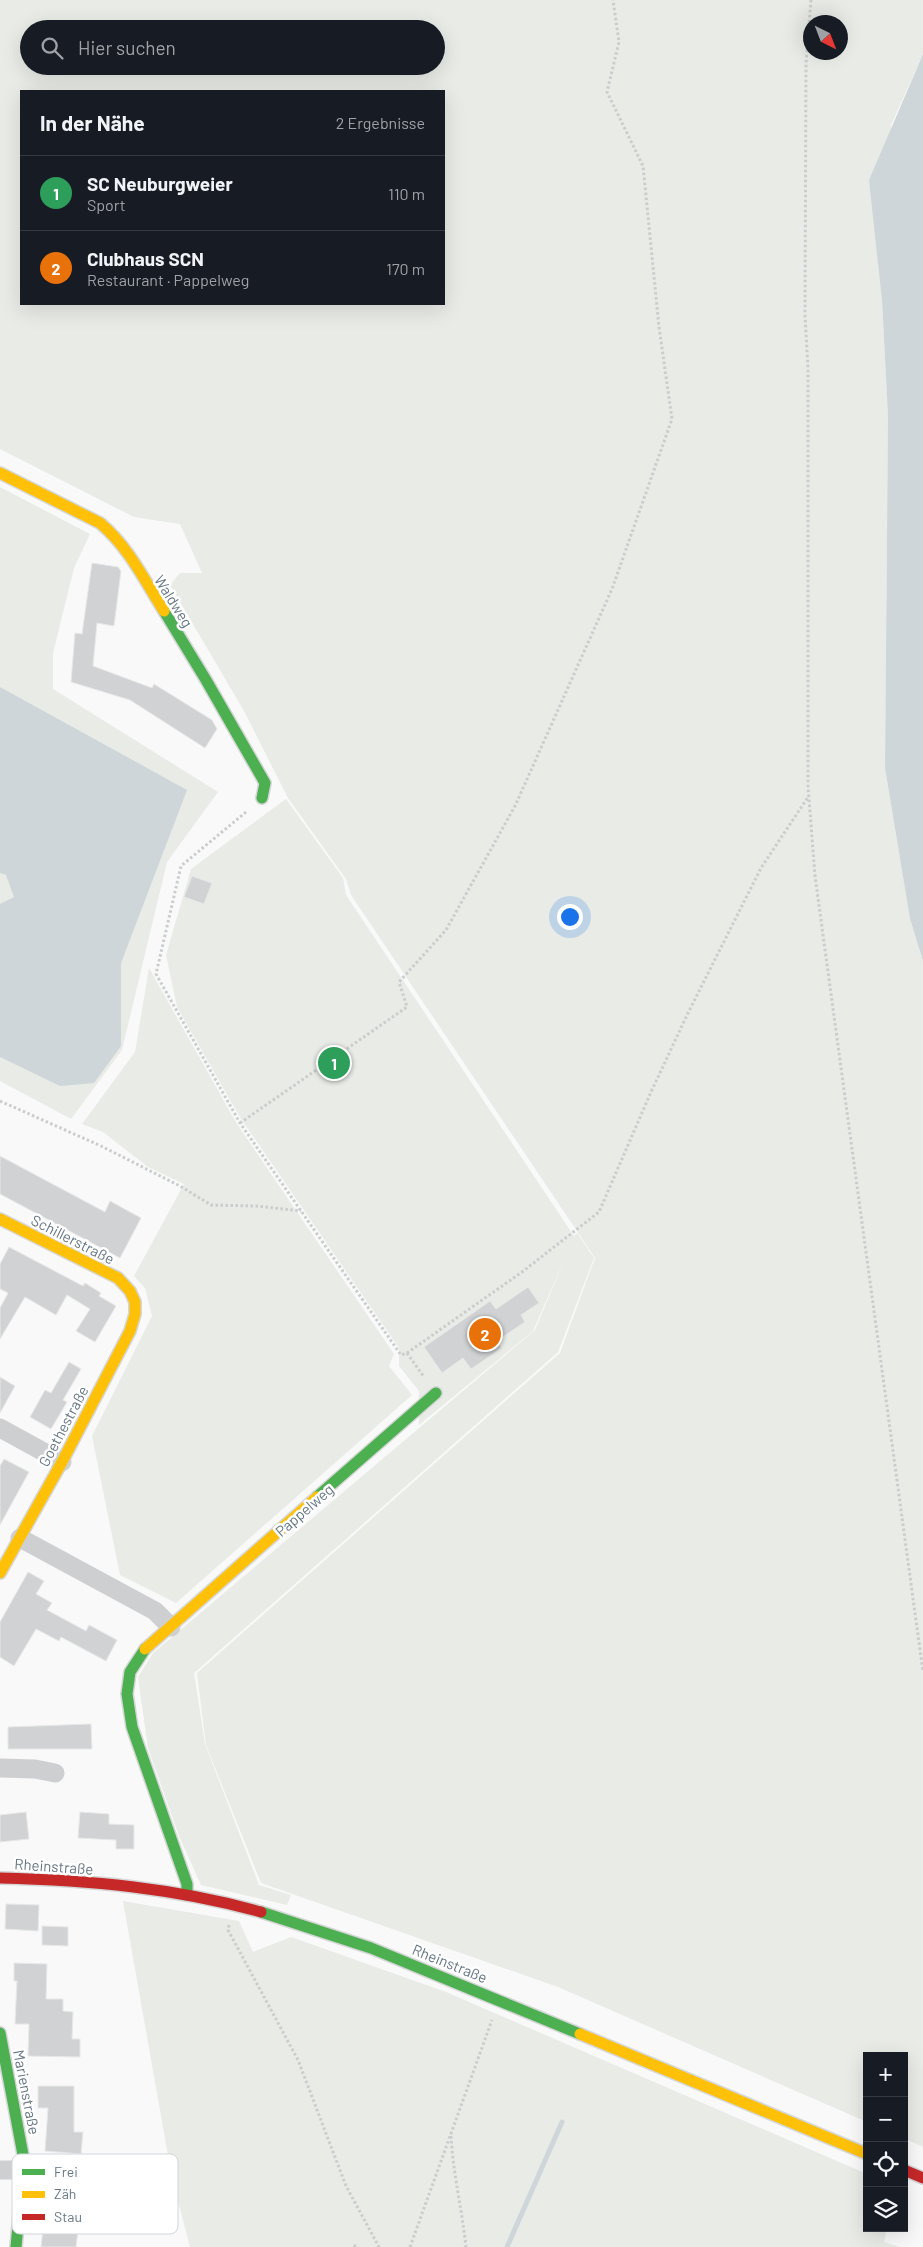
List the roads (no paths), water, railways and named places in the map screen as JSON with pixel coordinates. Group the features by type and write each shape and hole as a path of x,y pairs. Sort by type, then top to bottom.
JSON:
{"street":[{"name":"Waldweg","path":"0,473 100,523 112,533 125,549 206,680 265,784 262,798"},
{"name":"Schillerstraße","path":"0,1219 118,1278 130,1290"},
{"name":"Goethestraße","path":"0,1573 62,1462 130,1330 138,1310 130,1290"},
{"name":"Pappelweg","path":"187,1895 187,1884 132,1727 127,1694 130,1672 146,1647 436,1393"},
{"path":"0,1428 62,1462"},
{"path":"20,1538 155,1610 171,1627"},
{"path":"0,1768 35,1769 55,1773"},
{"name":"Rheinstraße","path":"0,1878 60,1879 187,1895 230,1904 333,1934 419,1966 863,2152"},
{"name":"Marienstraße","path":"0,2033 23,2154"},
{"path":"908,2172 923,2178"},
{"name":"Marienstraße","path":"16,2247 17,2234"}],"waterway":[{"path":"507,2247 562,2122"}],"place":[{"name":"SC Neuburgweier","path":"334,1063"},
{"name":"Clubhaus SCN","path":"485,1334"}]}
